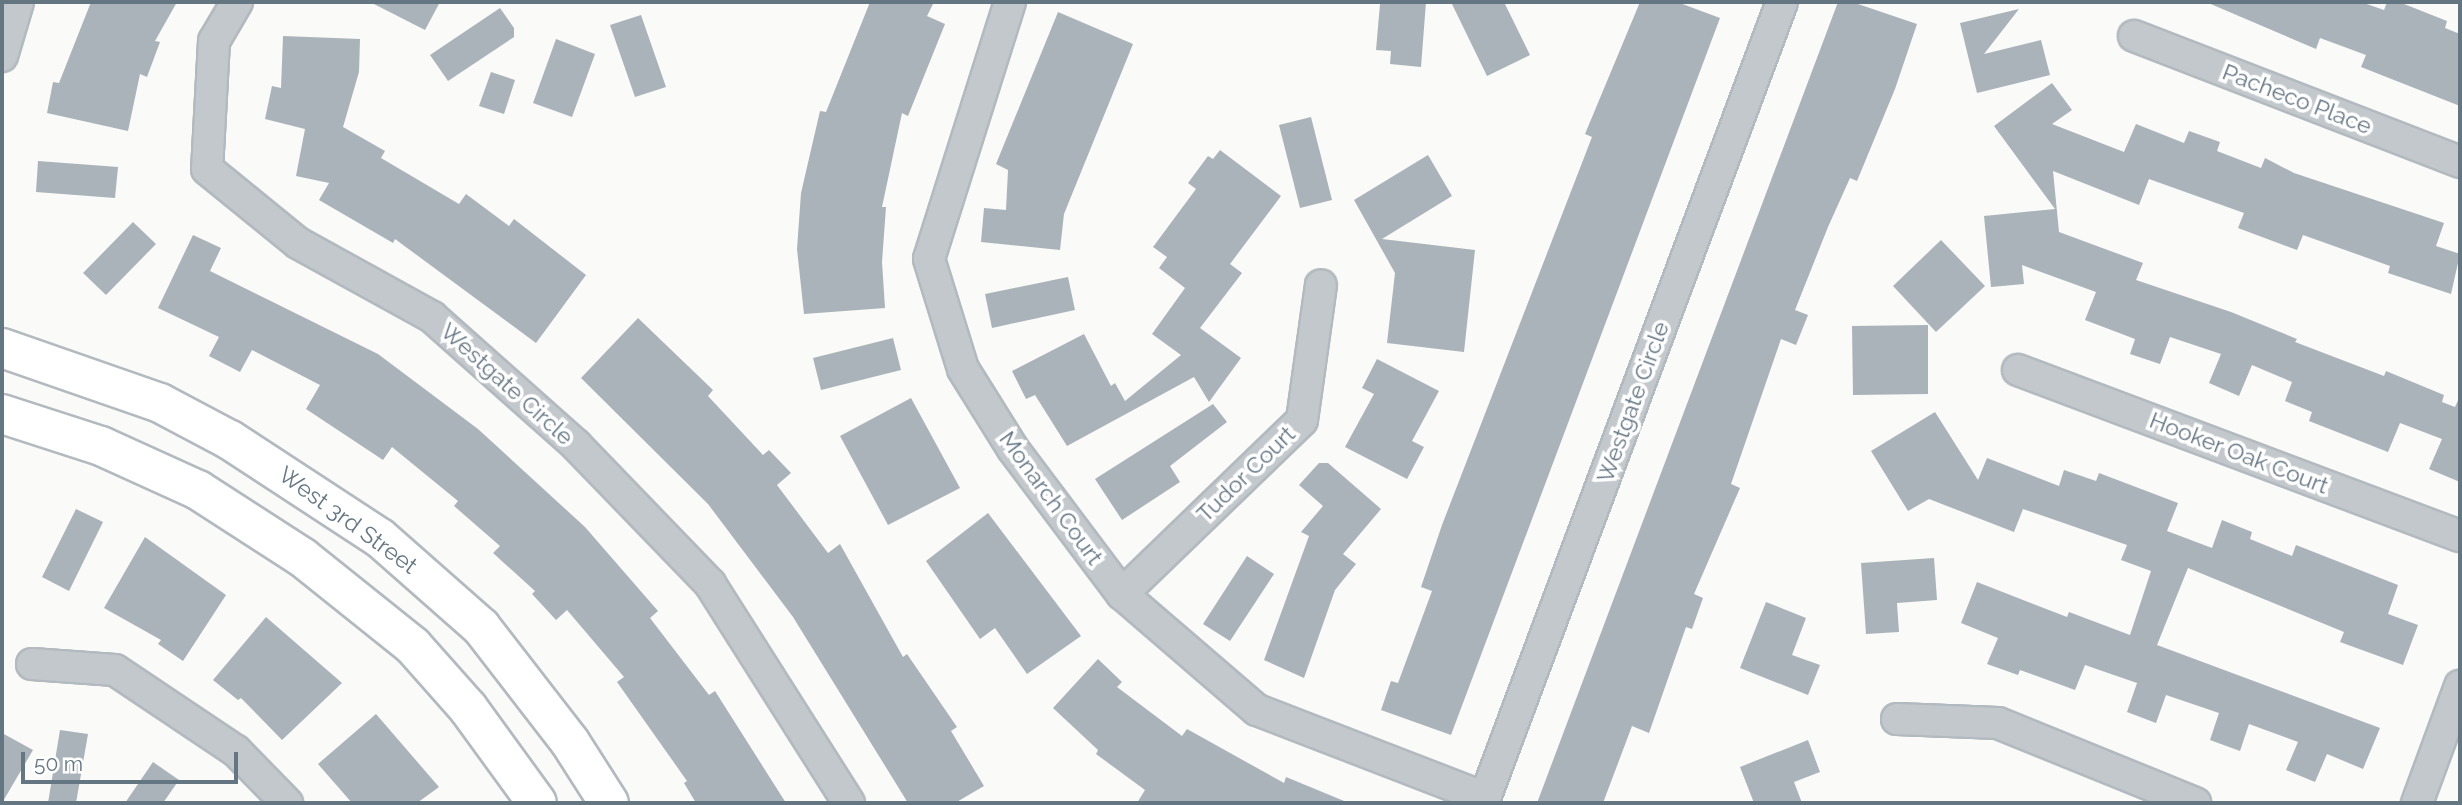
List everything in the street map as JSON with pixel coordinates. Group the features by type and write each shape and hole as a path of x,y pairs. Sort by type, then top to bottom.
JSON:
{"main road":[{"name":"West 3rd Street","path":"2,348 160,403 251,453 380,538 481,627 562,732 609,803"},
{"path":"2,414 102,446 198,490 302,557 413,646 468,708 537,803"}],"street":[{"path":"2,56 18,2"},
{"name":"Westgate Circle","path":"237,2 214,41 207,169 298,243 432,317 576,446 710,584 849,803"},
{"name":"Monarch Court","path":"1010,2 929,259 963,369 1013,449 1122,594 1257,710 1484,801"},
{"name":"Westgate Circle","path":"1484,801 1782,2"},
{"name":"Pacheco Place","path":"2133,36 2460,162"},
{"name":"Tudor Court","path":"1122,594 1302,420 1321,285"},
{"name":"Hooker Oak Court","path":"2018,370 2460,536"},
{"path":"32,664 115,670 236,751 287,803"},
{"path":"2417,803 2460,686"},
{"path":"1897,719 1998,723 2194,803"}],"building":[{"path":"91,2 177,2 155,41 160,42 147,77 140,74 128,131 47,113 53,82 59,83"},
{"path":"370,2 440,2 425,30"},
{"path":"870,2 934,2 927,16 945,24 908,116 902,113 882,207 886,207 882,262 885,308 804,314 797,249 801,193 820,111 826,112"},
{"path":"1426,2 1421,67 1390,64 1391,51 1376,50 1380,4"},
{"path":"1451,2 1504,2 1530,55 1487,76"},
{"path":"1640,2 1677,2 1720,18 1451,735 1381,710 1391,681 1398,683 1432,591 1421,587 1442,525 1592,137 1585,134"},
{"path":"1838,2 1852,2 1917,24 1895,89 1857,181 1850,178 1795,310 1808,315 1796,345 1781,339 1731,484 1740,488 1694,594 1703,598 1692,629 1686,627 1649,733 1632,726 1603,803 1537,803"},
{"path":"2206,2 2361,2 2384,10 2387,2 2399,2 2447,21 2445,28 2460,34 2460,106 2361,67 2366,55 2320,38 2316,49"},
{"path":"500,8 514,28 514,37 448,81 430,55"},
{"path":"2019,9 1984,54 2041,40 2050,75 1977,93 1960,23"},
{"path":"1058,12 1133,44 1064,214 1060,250 981,242 984,208 1006,210 1008,170 996,164"},
{"path":"641,15 666,87 635,97 610,25"},
{"path":"283,36 360,39 359,72 343,127 385,151 381,158 459,204 466,194 509,226 514,219 586,275 536,343 395,239 393,243 319,200 329,183 296,176 305,129 265,119 272,86 281,88"},
{"path":"556,39 595,54 572,117 533,103"},
{"path":"491,72 515,80 504,114 479,106"},
{"path":"2052,83 2072,110 2052,124 2124,152 2136,124 2184,143 2189,131 2220,142 2217,151 2261,168 2265,158 2294,173 2444,223 2436,246 2460,254 2451,294 2388,273 2390,266 2303,235 2297,250 2238,228 2244,213 2149,179 2139,205 2053,171 2059,232 2143,263 2136,280 2231,312 2297,339 2295,342 2384,376 2386,371 2444,395 2442,402 2455,407 2460,396 2460,482 2429,469 2442,439 2400,423 2388,452 2309,421 2312,412 2285,401 2292,382 2252,365 2239,396 2209,383 2221,354 2170,337 2160,364 2130,354 2135,339 2085,320 2096,292 2022,265 2024,284 1991,287 1984,216 2055,209 1994,126"},
{"path":"1311,117 1332,200 1300,208 1279,125"},
{"path":"1220,150 1281,196 1230,264 1242,273 1200,328 1241,358 1209,402 1194,377 1067,446 1035,395 1026,399 1012,371 1084,334 1111,386 1115,383 1125,401 1181,355 1152,334 1185,288 1159,268 1167,257 1153,247 1196,189 1188,183 1208,156 1213,159"},
{"path":"1428,155 1452,196 1382,239 1475,250 1464,352 1387,343 1395,273 1354,200"},
{"path":"38,161 118,167 115,198 36,192"},
{"path":"133,222 156,244 106,295 83,273"},
{"path":"193,235 221,248 210,271 378,354 478,429 585,527 658,611 650,618 709,695 715,691 786,803 696,803 684,783 687,781 617,682 624,677 567,610 556,620 532,594 535,591 493,553 500,546 454,506 458,501 392,447 383,460 306,409 320,385 252,350 240,372 209,356 219,337 158,308"},
{"path":"1941,240 1985,286 1936,332 1893,286"},
{"path":"1068,277 1075,310 992,328 985,294"},
{"path":"638,318 713,390 708,396 763,455 769,450 791,473 777,485 828,553 840,544 903,657 907,654 957,727 951,731 984,786 955,803 908,803 793,617 708,504 581,378"},
{"path":"1928,325 1928,394 1853,395 1852,326"},
{"path":"893,338 901,370 821,390 813,358"},
{"path":"1377,359 1439,391 1412,441 1424,447 1407,479 1345,447 1374,394 1362,388"},
{"path":"911,398 960,488 888,525 840,436"},
{"path":"1213,404 1227,422 1170,466 1180,482 1122,520 1095,479"},
{"path":"1935,412 1978,480 1987,458 2059,486 2064,470 2096,481 2099,473 2178,503 2167,531 2212,548 2222,520 2252,532 2250,539 2292,556 2296,545 2398,585 2388,614 2418,625 2403,665 2340,642 2344,632 2188,568 2157,645 2380,728 2363,769 2327,754 2315,782 2286,770 2298,742 2249,724 2240,751 2210,740 2219,713 2166,695 2156,723 2127,712 2137,683 2085,665 2075,690 2020,670 2018,675 1987,664 1998,638 1961,623 1977,582 2067,617 2069,612 2130,635 2151,571 2121,560 2127,545 2023,509 2014,532 1929,499 1908,511 1871,451"},
{"path":"1319,463 1328,463 1381,509 1343,554 1356,564 1335,590 1304,678 1264,660 1309,536 1301,532 1323,506 1299,485"},
{"path":"76,509 103,522 69,591 42,577"},
{"path":"988,513 1081,636 1027,674 995,628 980,639 926,561"},
{"path":"145,537 226,595 183,661 158,644 161,640 104,608"},
{"path":"1247,556 1274,574 1230,641 1203,624"},
{"path":"1934,558 1937,600 1897,603 1899,632 1866,634 1861,563"},
{"path":"1766,602 1806,618 1792,655 1820,665 1808,695 1740,668"},
{"path":"266,617 342,683 282,740 241,698 238,700 213,680"},
{"path":"1098,659 1122,682 1117,687 1182,736 1187,729 1284,783 1286,777 1349,803 1137,803 1145,790 1096,754 1098,750 1053,708"},
{"path":"376,714 439,787 417,803 352,803 318,764"},
{"path":"60,730 88,734 76,803 48,803"},
{"path":"2,733 33,750 2,803"},
{"path":"1808,740 1820,772 1794,782 1802,803 1754,803 1740,767"},
{"path":"153,762 179,780 163,803 125,803"}]}
